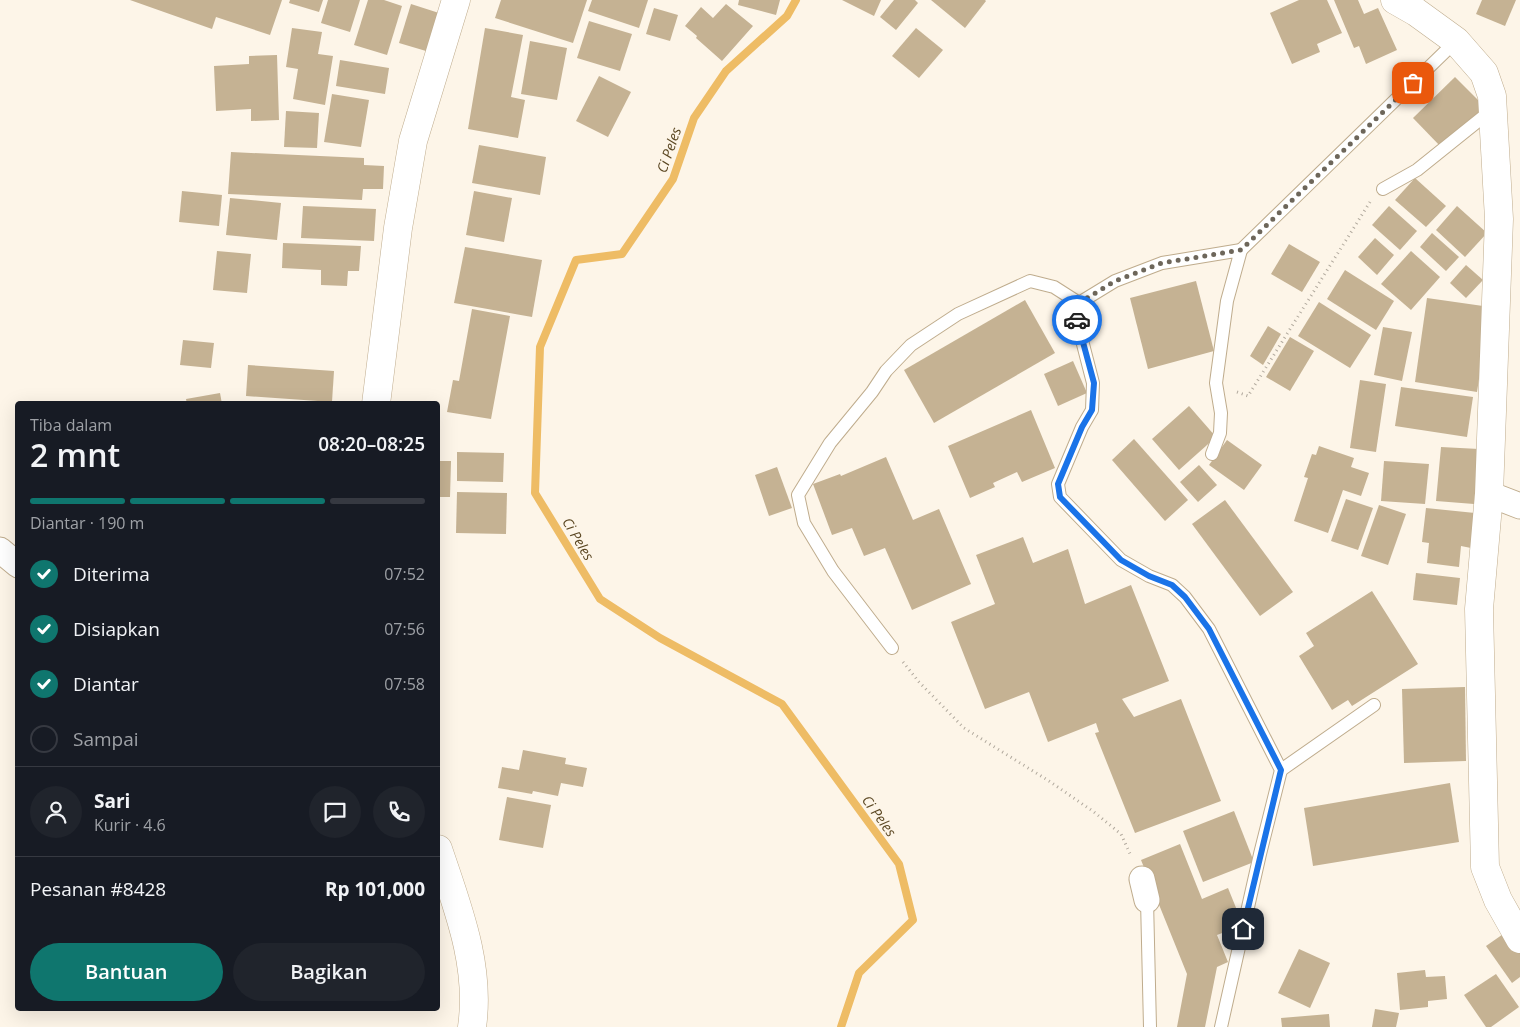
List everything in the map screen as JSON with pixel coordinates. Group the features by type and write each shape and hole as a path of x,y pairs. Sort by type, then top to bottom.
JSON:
{"main road":[{"path":"376,401 398,228 413,141 456,0"},
{"path":"1395,0 1416,12 1456,41 1484,73 1492,96 1499,219 1490,494 1479,609 1485,867 1498,900 1520,939"},
{"path":"440,855 464,926 474,990 472,1027"}],"street":[{"path":"1490,494 1520,506"},
{"path":"0,550 15,562"}],"lane":[{"path":"1212,454 1220,433 1221,413 1216,383 1227,301 1241,250 1456,41"},
{"path":"1383,189 1417,170 1492,109"},
{"path":"1079,303 1115,281 1162,263 1241,250"},
{"path":"892,648 832,571 804,524 798,495 830,443 872,392 886,371 911,345 958,314 1030,281 1054,287 1079,303"},
{"path":"1079,303 1077,321 1094,383 1092,410 1082,427 1058,484 1060,497 1121,560 1149,576 1172,585 1199,613 1281,770 1221,1027"},
{"path":"1281,770 1374,706"},
{"path":"1144,890 1150,1027"}],"path":[{"path":"1216,383 1248,396 1374,196 1383,189"},
{"path":"892,648 919,682 964,728 1049,781 1094,812 1120,834 1144,890"}],"building":[{"path":"130,0 282,0 270,35 216,17 212,29"},
{"path":"290,0 323,0 319,12 289,3"},
{"path":"328,0 360,0 350,32 321,23"},
{"path":"368,0 384,0 402,6 387,55 354,45"},
{"path":"501,0 587,0 573,43 495,18"},
{"path":"592,0 648,0 639,28 588,11"},
{"path":"739,0 780,0 776,15 738,5"},
{"path":"842,0 881,0 874,16"},
{"path":"894,0 915,0 918,3 896,30 880,17"},
{"path":"931,0 985,0 986,1 965,28"},
{"path":"1299,0 1327,0 1342,33 1317,44 1320,52 1292,64 1270,13"},
{"path":"1334,0 1358,0 1364,14 1378,8 1397,50 1366,64 1359,46 1354,48"},
{"path":"1482,0 1516,0 1505,26 1476,14"},
{"path":"411,4 439,13 426,51 399,43"},
{"path":"726,4 753,26 722,61 685,26 701,7 713,18"},
{"path":"654,8 678,15 670,41 646,34"},
{"path":"589,21 632,34 620,71 577,58"},
{"path":"292,28 322,32 318,54 333,56 325,105 293,99 298,69 286,67"},
{"path":"485,28 523,35 511,97 525,100 518,138 468,129"},
{"path":"916,28 943,50 919,78 892,56"},
{"path":"530,41 567,48 557,100 521,94"},
{"path":"277,55 279,120 251,121 251,109 216,111 214,66 249,64 249,56"},
{"path":"340,60 389,68 385,94 336,86"},
{"path":"599,76 631,92 608,137 576,121"},
{"path":"1455,77 1485,107 1442,148 1413,118"},
{"path":"332,94 369,100 361,147 324,142"},
{"path":"286,111 319,113 317,148 284,147"},
{"path":"479,145 546,157 540,195 472,183"},
{"path":"231,152 364,158 364,165 384,166 383,189 363,189 362,200 228,194"},
{"path":"1415,178 1446,206 1426,227 1395,200"},
{"path":"182,191 222,195 219,226 179,222"},
{"path":"474,191 512,198 504,242 466,235"},
{"path":"230,198 281,203 277,240 226,235"},
{"path":"303,206 376,209 374,241 301,238"},
{"path":"1389,206 1417,231 1400,250 1372,225"},
{"path":"1457,206 1487,233 1465,257 1436,230"},
{"path":"1432,233 1459,257 1446,271 1420,247"},
{"path":"1375,238 1394,255 1377,275 1358,257"},
{"path":"283,243 361,246 359,271 348,271 347,286 321,285 321,270 282,268"},
{"path":"1289,244 1320,262 1302,292 1271,274"},
{"path":"465,247 542,260 532,317 454,303"},
{"path":"217,251 251,254 247,293 213,290"},
{"path":"1411,251 1440,277 1411,310 1381,284"},
{"path":"1466,265 1483,280 1466,298 1450,283"},
{"path":"1345,270 1394,301 1376,330 1327,299"},
{"path":"1196,281 1214,351 1148,369 1130,298"},
{"path":"1427,298 1490,307 1477,392 1415,382"},
{"path":"1025,300 1055,353 934,423 904,370"},
{"path":"1319,302 1371,335 1350,368 1298,336"},
{"path":"472,309 510,316 491,419 447,412 453,380 459,381"},
{"path":"1268,326 1281,334 1263,365 1250,356"},
{"path":"1383,327 1412,332 1402,381 1374,375"},
{"path":"1290,337 1314,351 1290,391 1266,377"},
{"path":"183,340 214,343 211,368 180,365"},
{"path":"1073,361 1087,393 1058,406 1044,374"},
{"path":"248,365 334,371 332,401 246,396"},
{"path":"1360,380 1386,384 1376,452 1350,448"},
{"path":"1401,387 1473,397 1467,437 1395,426"},
{"path":"220,393 221,401 186,401 186,399"},
{"path":"1189,406 1216,437 1179,470 1152,439"},
{"path":"1031,410 1055,468 1022,482 1017,472 993,483 995,487 970,498 948,446"},
{"path":"1134,439 1188,500 1165,521 1112,460"},
{"path":"1227,440 1262,465 1244,490 1209,465"},
{"path":"1319,446 1354,458 1351,467 1369,473 1361,496 1343,490 1328,533 1294,521 1308,478 1304,477 1312,454 1316,455"},
{"path":"1441,447 1479,449 1474,504 1436,501"},
{"path":"457,452 504,453 503,482 457,481"},
{"path":"886,457 913,520 939,509 971,584 912,610 885,548 864,556 852,528 832,535 813,484 840,474 841,476"},
{"path":"440,461 451,461 450,497 440,497"},
{"path":"1384,461 1429,464 1425,504 1381,501"},
{"path":"1199,465 1217,485 1198,502 1180,482"},
{"path":"777,467 792,508 769,516 755,475"},
{"path":"457,492 507,493 506,534 456,533"},
{"path":"1346,499 1373,508 1358,550 1331,541"},
{"path":"1225,500 1293,592 1260,616 1192,524"},
{"path":"1379,505 1406,514 1388,565 1361,556"},
{"path":"1426,508 1475,513 1471,548 1461,546 1459,567 1427,563 1429,543 1422,542"},
{"path":"1023,537 1033,563 1068,549 1085,604 1131,585 1169,681 1122,699 1134,717 1181,699 1221,801 1135,833 1095,733 1099,732 1096,723 1048,742 1029,692 985,709 951,622 995,604 976,555"},
{"path":"1416,573 1460,578 1457,605 1413,600"},
{"path":"1372,591 1418,664 1352,706 1348,700 1332,710 1299,656 1314,646 1306,633"},
{"path":"1465,687 1466,761 1404,763 1402,689"},
{"path":"523,750 566,758 565,764 587,768 583,787 561,783 558,796 533,791 532,794 498,788 502,767 519,770"},
{"path":"1450,783 1459,842 1313,866 1304,808"},
{"path":"507,797 551,805 543,848 499,840"},
{"path":"1234,811 1254,862 1203,882 1183,831"},
{"path":"1180,844 1202,899 1228,888 1243,925 1217,935 1228,962 1217,967 1205,1027 1177,1027 1187,974 1141,860"},
{"path":"1509,930 1520,945 1520,977 1512,983 1486,946"},
{"path":"1299,949 1330,963 1310,1008 1278,993"},
{"path":"1425,970 1426,977 1445,976 1447,999 1428,1001 1428,1007 1400,1010 1397,973"},
{"path":"1496,974 1519,1007 1491,1027 1486,1027 1464,995"},
{"path":"1375,1009 1399,1013 1396,1027 1372,1027"},
{"path":"1329,1014 1330,1027 1282,1027 1281,1018"}],"waterway":[{"name":"Ci Peles","path":"796,0 787,16 726,71 694,118 673,179 622,254 576,260 540,347 535,493 600,599 660,638 782,704 899,864 913,920 859,973 841,1027"}],"way so far":[{"path":"1077,320 1079,303 1115,281 1162,263 1241,250 1413,83"}],"route":[{"path":"1077,320 1094,383 1092,410 1082,427 1058,484 1060,497 1121,560 1149,576 1172,585 1199,613 1281,770 1243,929"}]}
